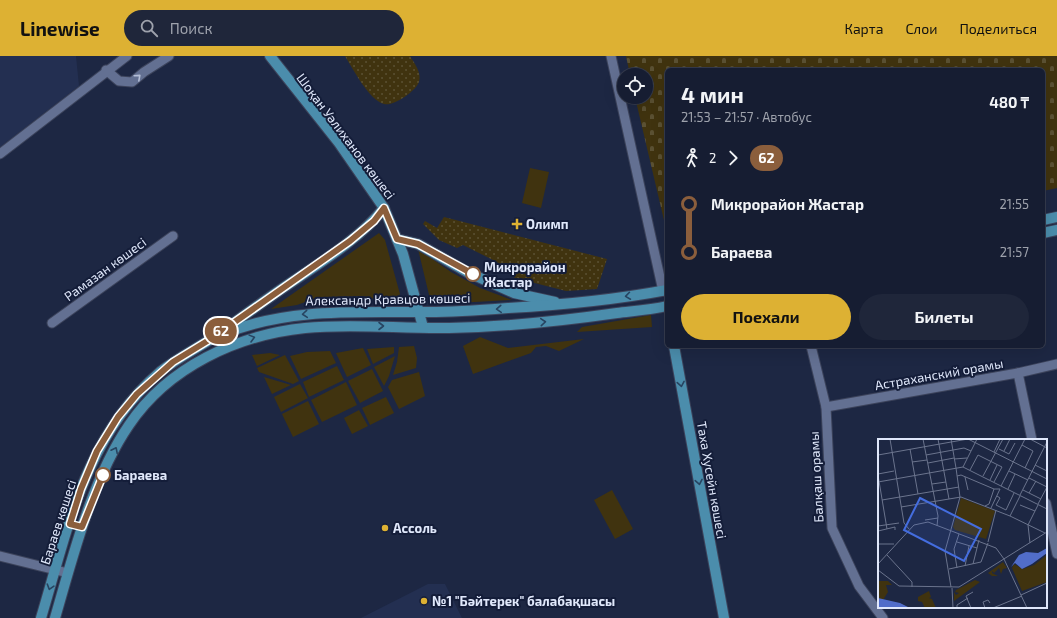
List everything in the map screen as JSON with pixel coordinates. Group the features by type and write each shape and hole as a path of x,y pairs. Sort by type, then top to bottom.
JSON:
{"main road":[{"name":"Шоқан Уәлиханов көшесі","path":"270,56 339,143 384,208 397,239 410,277 423,327"},
{"path":"209,340 350,241 374,221 384,208"},
{"path":"1045,220 1057,217"},
{"path":"1045,233 1057,230"},
{"path":"397,239 418,244 467,272 514,293 568,304"},
{"name":"Александр Кравцов көшесі","path":"209,340 244,326 272,319 303,314 447,312 568,304 665,291"},
{"name":"Александр Кравцов көшесі","path":"216,352 248,339 306,328 448,328 575,319 665,307"},
{"name":"Бараев көшесі","path":"41,618 70,524 90,468 118,417 137,394 161,371 186,353 209,340"},
{"name":"Таха Хусейн көшесі","path":"674,348 724,618"},
{"name":"Бараев көшесі","path":"55,618 82,527 111,457 133,420 146,403 165,385 216,352"}],"street":[{"path":"0,154 106,70 127,56"},
{"path":"106,70 118,81 132,82 144,72 169,56"},
{"path":"612,56 665,291"},
{"name":"Рамазан көшесі","path":"52,323 173,236"},
{"name":"Балқаш орамы","path":"811,348 826,407 832,528 859,586 883,618"},
{"name":"Астраханский орамы","path":"826,407 1018,373 1057,364"},
{"path":"1018,373 1032,439"},
{"path":"1047,508 1057,554"},
{"path":"70,524 82,527"},
{"path":"0,556 68,573"}],"shaded area":[{"path":"0,56 76,56 79,86 0,147"},
{"name":"№1 \"Бәйтерек\" балабақшасы","path":"428,584 445,584 462,618 361,618"}],"green space":[{"path":"345,56 410,56 419,71 419,82 414,90 404,98 393,103 384,104 373,97 367,90"},
{"path":"626,56 1057,56 1057,188 1045,191 1045,68 665,68 665,224 637,104 653,104 653,68 629,68"},
{"path":"530,168 549,172 541,208 522,203"},
{"path":"444,217 607,259 597,289 566,291 515,278 497,262 463,245 457,248 439,240 423,224 425,221 437,228"},
{"path":"379,233 385,240 400,294 392,303 362,296 319,297 297,305 271,309"},
{"path":"418,249 451,272 480,288 512,300 439,304 430,299"},
{"path":"651,315 652,327 577,332 582,327"},
{"path":"480,337 508,348 584,339 559,351 546,346 536,347 531,353 473,374 463,346"},
{"path":"414,346 417,358 416,368 393,375 399,347"},
{"path":"394,347 394,353 373,364 367,349"},
{"path":"363,348 371,365 347,377 336,353"},
{"path":"330,351 336,363 301,379 290,356 307,352"},
{"path":"270,353 280,355 257,366 252,355"},
{"path":"285,355 299,381 293,384 259,372 257,368"},
{"path":"395,356 389,376 384,386 374,367"},
{"path":"337,366 344,380 309,397 303,382"},
{"path":"372,369 383,391 360,403 348,381"},
{"path":"419,372 425,396 399,409 388,387 392,380"},
{"path":"264,377 291,385 272,394"},
{"path":"346,382 357,405 322,422 311,400"},
{"path":"300,384 308,398 281,412 274,397"},
{"path":"386,397 394,413 370,425 362,408"},
{"path":"308,401 319,424 293,437 282,414"},
{"path":"359,410 368,426 352,434 344,418"},
{"path":"612,490 633,529 615,539 594,500"}],"bus line":[{"name":"62","path":"103,475 82,527 70,524 81,489 97,451 118,417 148,382 173,362 209,340 350,241 374,221 384,208 397,239 418,244 473,274"}],"place":[{"name":"Олимп","path":"517,224"},
{"name":"Микрорайон Жастар","path":"473,274"},
{"name":"Бараева","path":"103,475"},
{"name":"Ассоль","path":"385,528"},
{"name":"№1 \"Бәйтерек\" балабақшасы","path":"424,601"}]}
